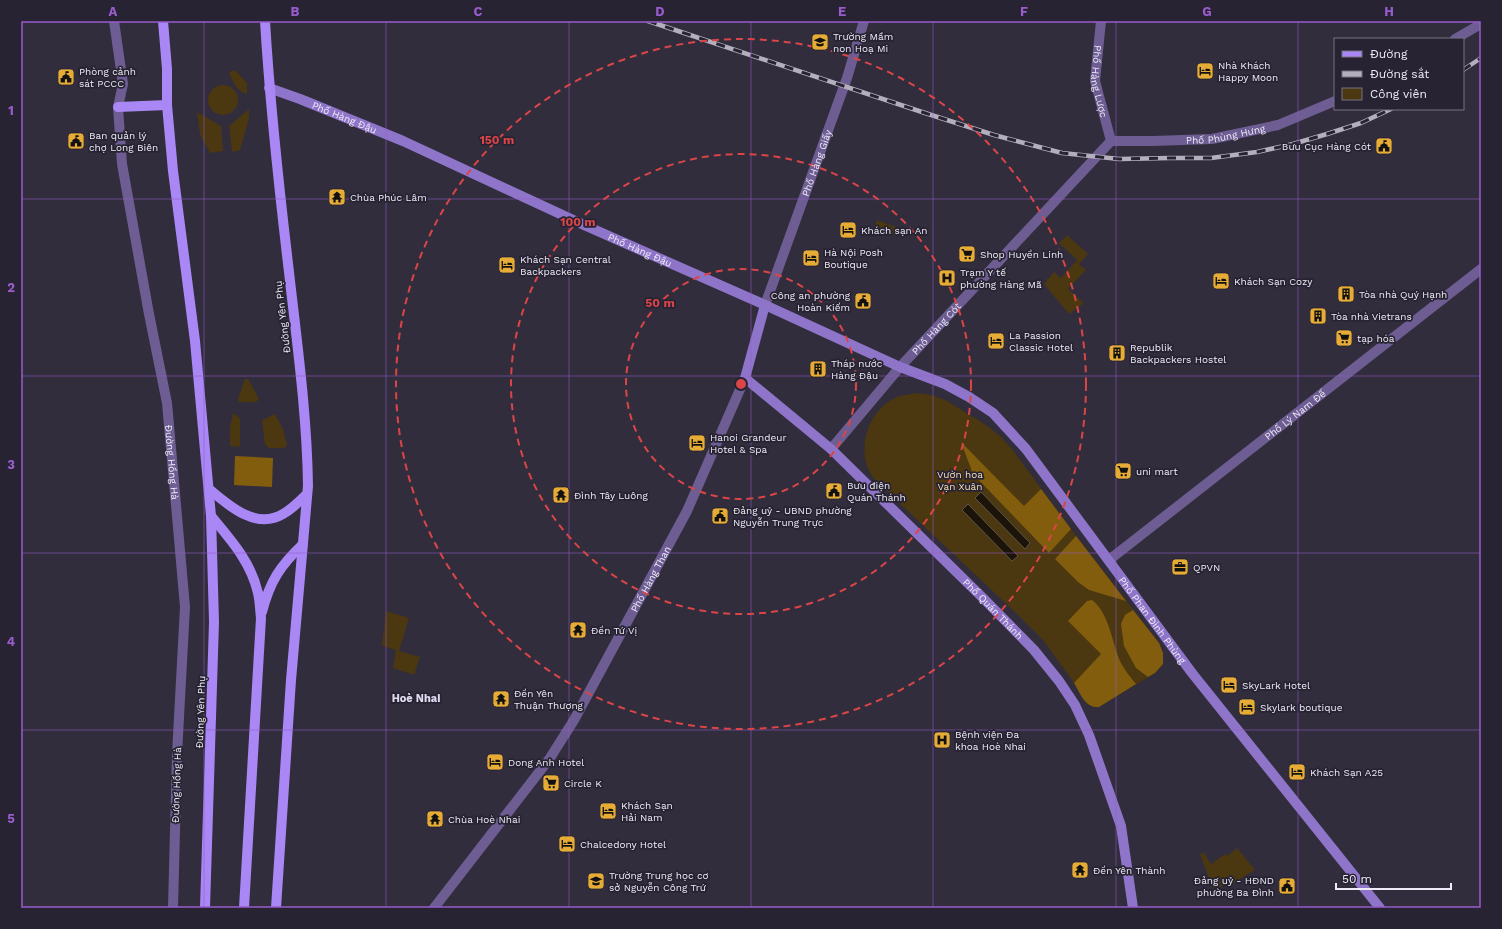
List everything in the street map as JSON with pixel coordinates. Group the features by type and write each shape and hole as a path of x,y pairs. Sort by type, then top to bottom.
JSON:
{"main road":[{"name":"Đường Yên Phụ","path":"163,21 167,100 173,171 195,341 211,516 214,630 205,908"},
{"name":"Đường Yên Phụ","path":"265,21 277,170 304,398 308,462 307,494 291,680 276,908"},
{"name":"Phố Hàng Đậu","path":"270,88 402,141 584,225 765,305 900,367"},
{"path":"118,107 167,100"},
{"name":"Phố Hàng Than","path":"745,378 765,305"},
{"name":"Phố Phan Đình Phùng","path":"900,367 945,384 969,397 993,413 1026,449 1192,673 1380,908"},
{"name":"Phố Quán Thánh","path":"745,378 831,449 984,599 1034,650 1059,680 1075,705 1089,735 1121,826 1133,908"},
{"path":"209,489 233,509 243,515 264,519 277,518 285,514 307,494"},
{"path":"211,516 234,543 246,561 258,594 261,618 244,908"},
{"path":"261,618 273,579 290,556 303,544"}],"street":[{"name":"Đường Hồng Hà","path":"114,21 123,84 118,107 122,164 149,314 167,403 185,607 177,754 173,908"},
{"name":"Phố Hàng Giấy","path":"765,305 845,84 864,21"},
{"name":"Phố Hàng Lược","path":"1101,21 1095,81 1111,141"},
{"path":"1456,38 1481,24"},
{"name":"Phố Phùng Hưng","path":"1111,141 1212,139 1278,125 1334,102"},
{"name":"Phố Hàng Cót","path":"831,449 900,367 1111,141"},
{"name":"Phố Lý Nam Đế","path":"1109,560 1481,269"},
{"name":"Phố Hàng Than","path":"434,908 550,758 574,720 688,512 745,378"}],"green space":[{"path":"235,70 247,83 247,94 240,91 233,82 229,72"},
{"path":"223,85 234,89 238,100 234,111 223,115 212,111 208,100 212,89"},
{"path":"249,109 249,118 240,150 232,152 229,126"},
{"path":"197,112 221,126 223,151 210,153 200,135"},
{"path":"877,220 901,229 898,236 875,226"},
{"path":"1067,235 1088,254 1079,264 1086,270 1068,289 1084,303 1069,314 1044,284 1054,272 1061,278 1077,260 1059,243"},
{"path":"245,379 248,379 259,399 256,402 239,402 238,399"},
{"name":"Vườn hoa Vạn Xuân","path":"916,393 932,395 947,401 986,425 1001,437 1012,449 1071,529 1159,643 1163,653 1163,664 1155,673 1099,707 1094,707 1087,704 1043,640 875,480 867,466 865,456 866,434 870,424 875,415 890,400 900,396"},
{"path":"233,413 240,418 240,447 230,446 230,427"},
{"path":"275,414 283,429 287,445 284,448 269,448 265,444 262,420"},
{"path":"386,611 409,618 399,651 420,657 414,675 393,668 396,650 382,646"},
{"path":"1237,848 1255,870 1240,879 1241,881 1213,889 1200,854 1204,853 1211,864 1225,854 1227,856"}],"shaded area":[{"path":"961,442 1024,506 1041,489 1071,529 1049,553 973,474"},
{"path":"235,456 273,458 272,487 234,485"},
{"path":"981,492 1030,543 1025,549 975,498"},
{"path":"968,504 1018,556 1012,561 962,510"},
{"path":"1076,536 1126,601 1089,590 1078,582 1055,559"},
{"path":"1092,600 1098,606 1106,620 1120,661 1136,684 1099,707 1090,705 1081,695 1074,683 1101,654 1068,621 1087,601"},
{"path":"1133,610 1159,643 1163,653 1163,664 1155,673 1148,677 1136,668 1124,646 1121,624 1125,615"}],"railway":[{"path":"648,21 925,113 994,135 1062,153 1119,159 1211,158 1257,152 1293,144 1327,134 1361,123 1389,110"},
{"path":"1464,69 1481,58"}],"place":[{"name":"Trường Mầm non Hoạ Mi","path":"820,42"},
{"name":"Nhà Khách Happy Moon","path":"1205,71"},
{"name":"Phòng cảnh sát PCCC","path":"66,77"},
{"name":"Ban quản lý chợ Long Biên","path":"76,141"},
{"name":"Bưu Cục Hàng Cót","path":"1384,146"},
{"name":"Chùa Phúc Lâm","path":"337,197"},
{"name":"Khách sạn An","path":"848,230"},
{"name":"Shop Huyền Linh","path":"967,254"},
{"name":"Hà Nội Posh Boutique","path":"811,258"},
{"name":"Khách Sạn Central Backpackers","path":"507,265"},
{"name":"Trạm Y tế phường Hàng Mã","path":"947,278"},
{"name":"Khách Sạn Cozy","path":"1221,281"},
{"name":"Tòa nhà Quý Hạnh","path":"1346,294"},
{"name":"Công an phường Hoàn Kiếm","path":"863,301"},
{"name":"Tòa nhà Vietrans","path":"1318,316"},
{"name":"tạp hóa","path":"1344,338"},
{"name":"La Passion Classic Hotel","path":"996,341"},
{"name":"Republik Backpackers Hostel","path":"1117,353"},
{"name":"Tháp nước Hàng Đậu","path":"818,369"},
{"name":"Hanoi Grandeur Hotel & Spa","path":"697,443"},
{"name":"uni mart","path":"1123,471"},
{"name":"Bưu điện Quán Thánh","path":"834,491"},
{"name":"Đình Tây Luông","path":"561,495"},
{"name":"Đảng uỷ - UBND phường Nguyễn Trung Trực","path":"720,516"},
{"name":"QPVN","path":"1180,567"},
{"name":"Đền Tứ Vị","path":"578,630"},
{"name":"SkyLark Hotel","path":"1229,685"},
{"name":"Đền Yên Thuận Thượng","path":"501,699"},
{"name":"Skylark boutique","path":"1247,707"},
{"name":"Bệnh viện Đa khoa Hoè Nhai","path":"942,740"},
{"name":"Dong Anh Hotel","path":"495,762"},
{"name":"Khách Sạn A25","path":"1297,772"},
{"name":"Circle K","path":"551,783"},
{"name":"Khách Sạn Hải Nam","path":"608,811"},
{"name":"Chùa Hoè Nhai","path":"435,819"},
{"name":"Chalcedony Hotel","path":"567,844"},
{"name":"Đền Yên Thành","path":"1080,870"},
{"name":"Trường Trung học cơ sở Nguyễn Công Trứ","path":"596,881"},
{"name":"Đảng uỷ - HĐND phường Ba Đình","path":"1287,886"}],"district":[{"name":"Hoè Nhai","path":"416,698"}]}
